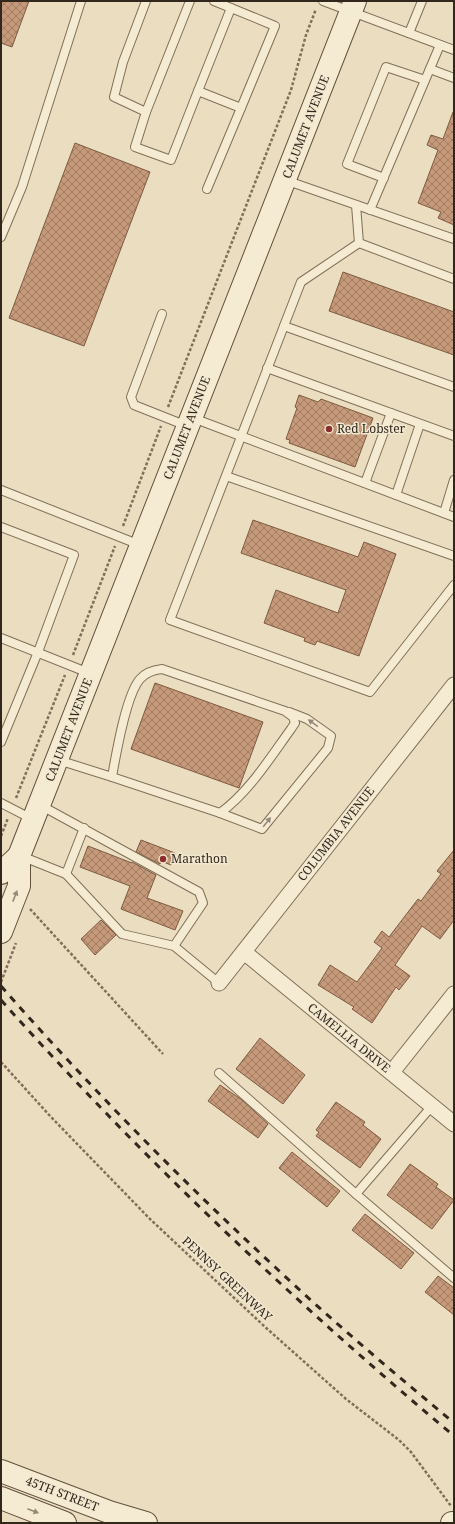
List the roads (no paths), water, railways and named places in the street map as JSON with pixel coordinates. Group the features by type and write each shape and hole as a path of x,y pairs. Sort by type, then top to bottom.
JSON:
{"main road":[{"name":"CALUMET AVENUE","path":"9,937 19,886 19,856 353,6"},
{"name":"CALUMET AVENUE","path":"1,873 19,856"},
{"name":"45TH STREET","path":"1,1471 109,1512 146,1523"},
{"path":"1,1498 65,1523"}],"street":[{"name":"COLUMBIA AVENUE","path":"219,983 454,685"},
{"name":"CAMELLIA DRIVE","path":"244,952 454,1124"},
{"path":"392,1072 454,994"}],"lane":[{"path":"1,238 22,187 81,1"},
{"path":"146,1 123,62 114,97 146,112"},
{"path":"190,1 146,112 135,147 171,160 231,8"},
{"path":"207,189 275,26 214,1"},
{"path":"323,1 353,6 409,33 454,50"},
{"path":"409,33 422,1"},
{"path":"370,210 440,45"},
{"path":"384,178 347,164 386,67 425,80"},
{"path":"430,69 454,78"},
{"path":"198,91 241,108"},
{"path":"285,180 454,239"},
{"path":"356,205 359,243"},
{"path":"359,243 454,279"},
{"path":"359,243 301,282 170,620 370,692 454,585"},
{"path":"162,314 131,397 134,405 241,437 454,517"},
{"path":"284,326 454,387"},
{"path":"267,368 454,436"},
{"path":"366,484 391,413"},
{"path":"396,495 420,424"},
{"path":"226,476 454,556"},
{"path":"444,513 454,480"},
{"path":"1,490 141,545"},
{"path":"1,527 74,555 38,652 1,742"},
{"path":"1,638 91,674"},
{"path":"57,759 262,829 328,748 331,736 307,719 285,711 162,669 150,671 140,678 135,686 121,729 112,777"},
{"path":"220,814 232,804 259,774 291,730 295,722 293,717 285,711"},
{"path":"1,803 37,812 84,828 199,892 203,903 174,946"},
{"path":"66,874 84,828"},
{"path":"19,856 66,874 122,934 174,946 219,983"},
{"path":"219,1073 454,1278"},
{"path":"356,1194 432,1106"}],"railway":[{"path":"1,986 100,1095 239,1233 318,1307 454,1423"},
{"path":"1,1000 108,1115 220,1226 335,1333 454,1436"}],"place":[{"name":"Red Lobster","path":"329,429"},
{"name":"Marathon","path":"163,859"}]}
